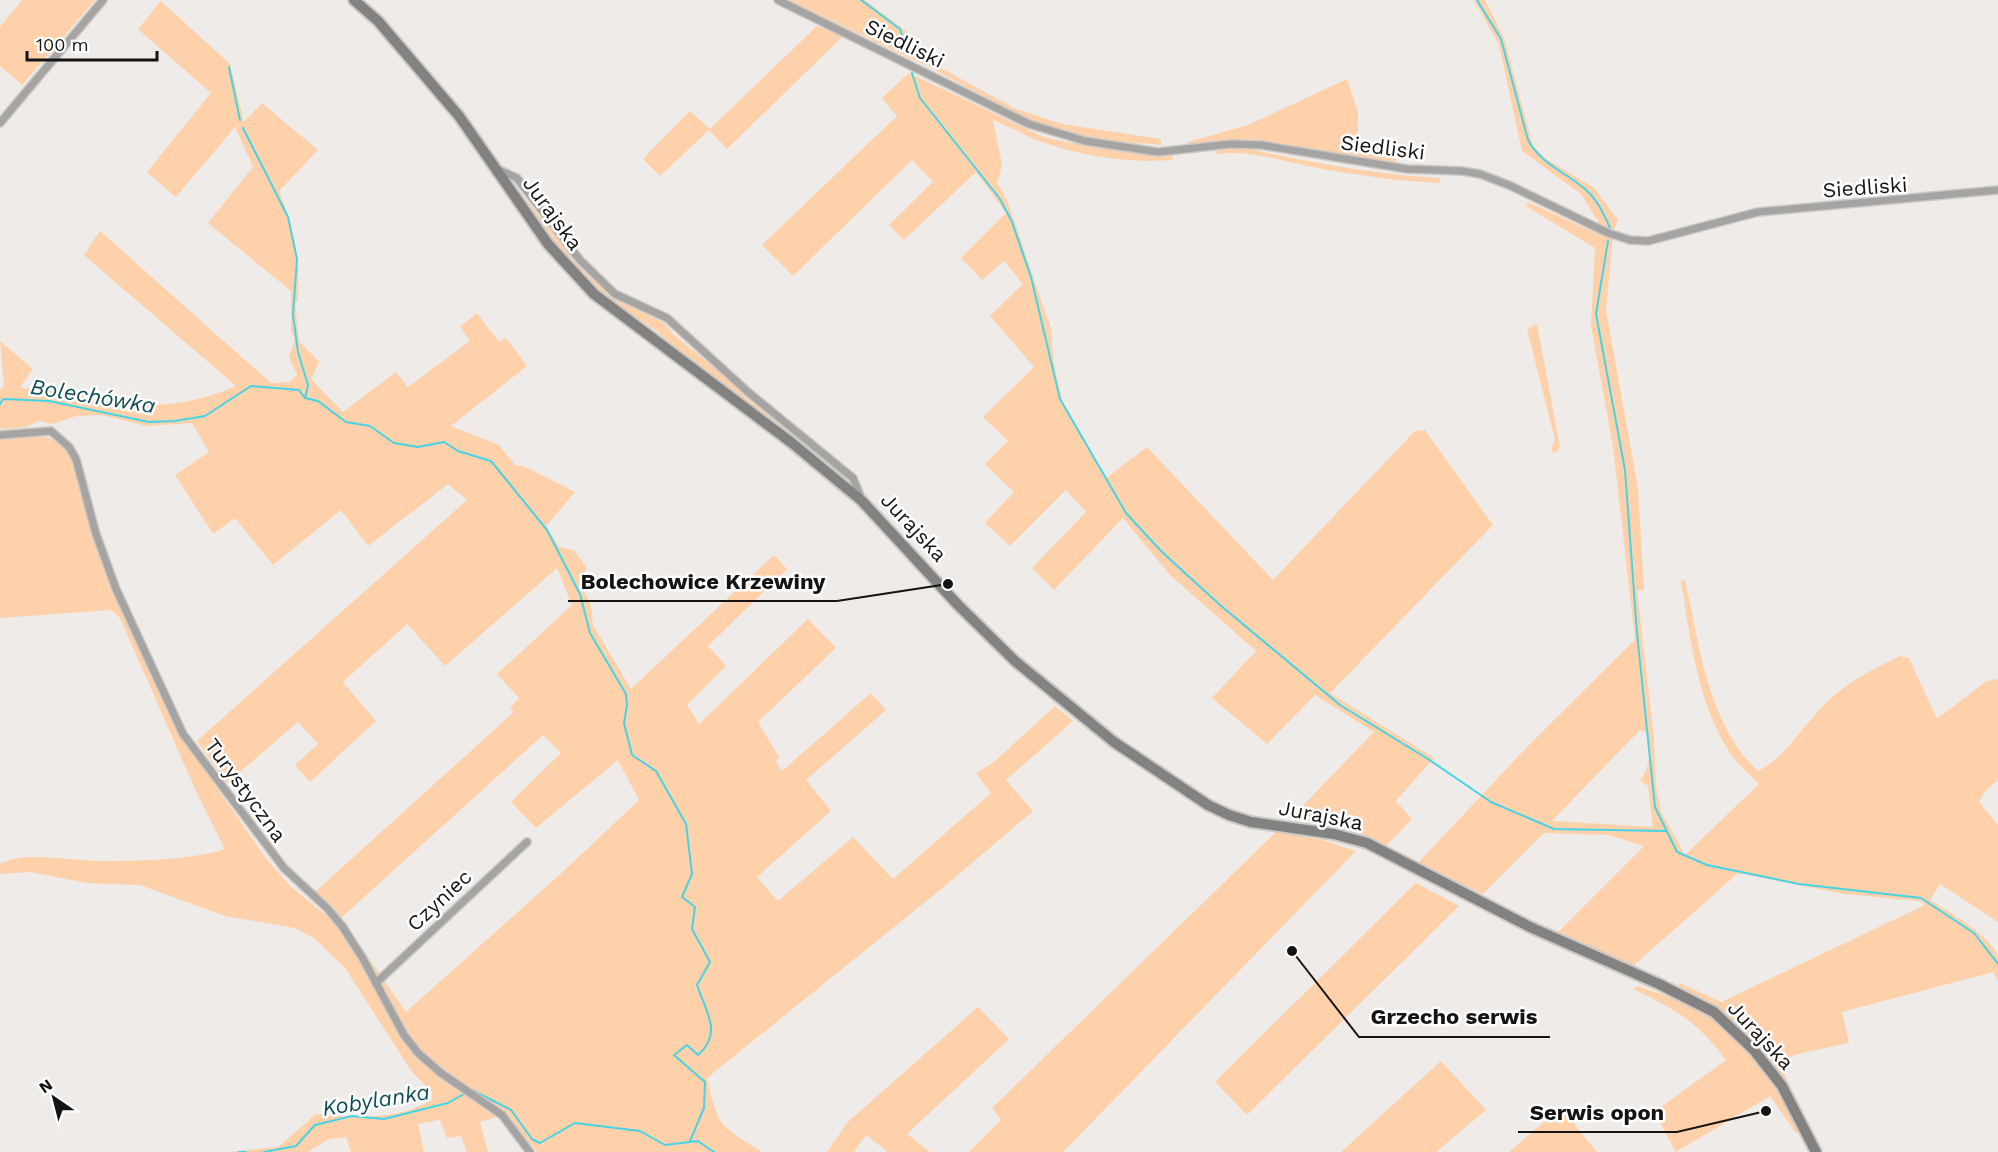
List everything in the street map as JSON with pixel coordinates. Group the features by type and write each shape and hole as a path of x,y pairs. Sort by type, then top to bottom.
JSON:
{"street":[{"path":"0,123 103,0"},
{"name":"Jurajska","path":"354,0 378,21 425,75 497,169 548,244 594,294 786,439 862,501 958,605 1030,675 1114,742 1208,806 1251,822 1334,834 1367,843 1530,927 1659,984 1714,1012 1761,1058 1782,1086 1816,1152"},
{"name":"Siedliski","path":"778,0 1029,124 1085,141 1158,152 1231,144 1261,145 1407,169 1480,174 1511,186 1571,217 1630,240 1648,241 1758,212 1998,190"},
{"name":"Jurajska","path":"497,169 517,178 580,260 615,294 667,318 748,392 853,478 862,501"},
{"name":"Turystyczna","path":"0,435 51,431 69,447 76,459 96,534 116,589 183,734 284,868 327,908 342,926 404,1035 419,1054 441,1073 502,1115 530,1152"},
{"name":"Czyniec","path":"376,983 527,842"}],"shaded area":[{"path":"22,0 95,0 22,85 0,66 0,27"},
{"path":"787,0 865,0 907,32 932,63 1014,108 1062,124 1161,139 1161,145 1100,140 1066,134 1032,122 929,67"},
{"path":"1474,0 1485,0 1504,38 1533,146 1545,158 1594,188 1618,220 1613,232 1606,310 1638,489 1644,590 1637,591 1654,738 1656,786 1661,812 1685,855 1759,784 1731,755 1717,731 1696,668 1681,581 1685,580 1701,657 1716,707 1741,752 1758,771 1786,749 1834,695 1900,656 1909,658 1937,719 1987,681 1998,679 1998,780 1985,791 1979,802 1998,825 1998,922 1940,884 1930,900 1968,925 1994,949 1998,957 1998,981 1993,972 1842,1012 1849,1043 1797,1054 1779,1063 1793,1093 1742,1028 1715,1005 1676,988 1680,983 1721,1002 1925,905 1920,901 1844,894 1738,873 1631,968 1558,932 1644,846 1609,835 1544,833 1483,894 1417,864 1530,744 1635,640 1613,446 1591,326 1595,248 1526,206 1528,202 1591,231 1598,221 1581,194 1522,151 1499,45","holes":["1640,730 1647,733 1649,758 1644,775 1640,780 1648,786 1653,827 1552,821"]},
{"path":"161,1 230,64 244,122 262,103 318,150 279,191 293,232 297,258 298,301 295,303 299,341 319,362 311,379 343,412 396,372 408,387 470,341 460,327 477,313 499,342 506,338 527,366 451,426 499,445 515,465 523,466 575,492 546,526 559,547 574,550 587,568 580,582 591,606 593,625 631,689 774,555 787,569 708,646 726,666 687,705 699,724 808,619 836,648 758,722 779,757 776,762 782,771 871,693 886,710 806,780 831,811 757,877 778,901 853,837 893,879 991,793 976,773 994,762 1055,706 1073,721 1006,780 1033,811 945,886 707,1078 714,1106 722,1123 762,1152 538,1152 518,1132 502,1111 497,1117 480,1122 488,1152 467,1152 461,1136 447,1138 440,1120 418,1124 424,1152 351,1152 346,1137 329,1139 308,1152 227,1152 278,1147 316,1114 361,1117 390,1115 418,1107 432,1100 432,1092 412,1072 345,968 315,939 295,928 225,916 140,885 87,883 30,872 0,874 0,864 22,858 147,860 197,856 225,849 195,789 120,618 111,610 0,618 0,436 46,437 60,442 70,456 98,550 120,608 184,740 265,857 290,886 327,916 340,918 317,897 316,891 514,712 510,707 519,698 497,674 572,605 557,568 445,666 407,624 343,682 376,721 310,782 295,765 318,744 298,722 227,783 197,741 467,500 448,484 368,546 341,510 273,565 235,518 213,534 175,475 209,452 192,423 147,426 101,415 76,416 53,424 38,421 26,427 0,429 0,390 4,386 0,341 33,369 20,387 25,388 74,393 131,405 161,405 207,397 236,386 84,255 100,231 271,383 290,382 297,374 289,357 295,340 291,331 291,291 208,223 253,167 235,127 176,197 147,172 211,93 138,29","holes":["543,735 561,753 511,802 536,828 618,760 639,800 566,869 406,1012 341,918"]},
{"path":"817,26 843,36 727,149 709,130 660,176 643,159 690,111 710,129"},
{"path":"909,73 1044,137 1066,142 1172,154 1173,160 1156,161 1122,160 1089,155 1034,139 993,120 1002,165 997,183 1007,200 1051,329 1053,358 1062,401 1105,479 1147,447 1273,580 1415,431 1425,430 1493,525 1330,693 1434,758 1396,801 1412,819 1385,847 1350,827 1291,818 1374,732 1315,695 1267,744 1212,698 1256,651 1170,575 1123,518 1054,590 1032,568 1086,512 1066,490 1010,546 985,523 1014,492 985,464 1008,441 983,417 1034,367 990,316 1023,284 1004,261 982,280 961,258 1006,213 976,172 904,240 889,225 933,182 912,160 793,276 762,245 897,116 882,98"},
{"path":"1347,79 1358,112 1357,152 1396,159 1395,164 1254,139 1189,146 1188,142 1248,125"},
{"path":"1240,147 1340,167 1440,178 1440,183 1360,175 1264,156 1241,153 1216,154 1215,151"},
{"path":"514,185 582,267 615,297 664,323 673,334 852,481 852,487 683,357 656,330 596,292 550,243"},
{"path":"1537,324 1560,447 1555,453 1551,450 1555,440 1527,329"},
{"path":"1276,832 1322,840 1356,851 1063,1152 969,1152 1001,1120 992,1108"},
{"path":"1416,883 1459,906 1247,1115 1215,1082"},
{"path":"1638,986 1703,1012 1733,1034 1771,1080 1801,1129 1796,1133 1770,1096 1676,1152 1654,1112 1726,1060 1695,1026 1674,1010 1633,989"},
{"path":"978,1007 1009,1039 907,1134 930,1152 888,1152 866,1135 854,1152 827,1152 848,1122"},
{"path":"1441,1061 1486,1110 1436,1152 1341,1152"},
{"path":"1561,1108 1597,1152 1509,1152 1516,1146"}],"waterway":[{"path":"861,0 900,29 909,55"},
{"path":"1477,0 1501,39 1528,140 1539,155 1593,197 1610,228"},
{"path":"229,67 240,120"},
{"path":"912,73 920,98 1000,199 1012,222 1031,277 1060,399 1126,513 1161,551 1220,605 1340,705 1428,759 1491,802 1554,829 1666,831"},
{"path":"243,128 288,217 297,259 293,315 298,352 308,385 305,398"},
{"path":"1608,241 1596,314 1625,470 1637,633 1655,807 1677,852 1707,865 1799,884 1921,898 1974,933 1998,964"},
{"name":"Bolechówka","path":"0,404 3,399 49,401 149,422 175,421 205,416 251,386 299,390 305,398 318,401 346,422 370,426 394,443 418,447 444,442 458,451 491,461 547,530 580,594 590,633 626,694 624,723 632,755 656,771 686,824 692,874 682,897 695,907 692,929 710,962 697,985 708,1013 711,1030 706,1047 698,1055 687,1045 674,1055 705,1082 704,1108 690,1141"},
{"name":"Kobylanka","path":"470,1089 511,1110 532,1139 540,1143 575,1123 640,1131 665,1145 698,1141 714,1152"},
{"name":"Kobylanka","path":"264,1152 296,1146 315,1125 352,1116 384,1119 448,1103 464,1094"},
{"name":"Kobylanka","path":"239,1152 246,1152"}],"place":[{"name":"Bolechowice Krzewiny","path":"948,584"},
{"name":"Grzecho serwis","path":"1292,951"},
{"name":"Serwis opon","path":"1766,1111"}]}
